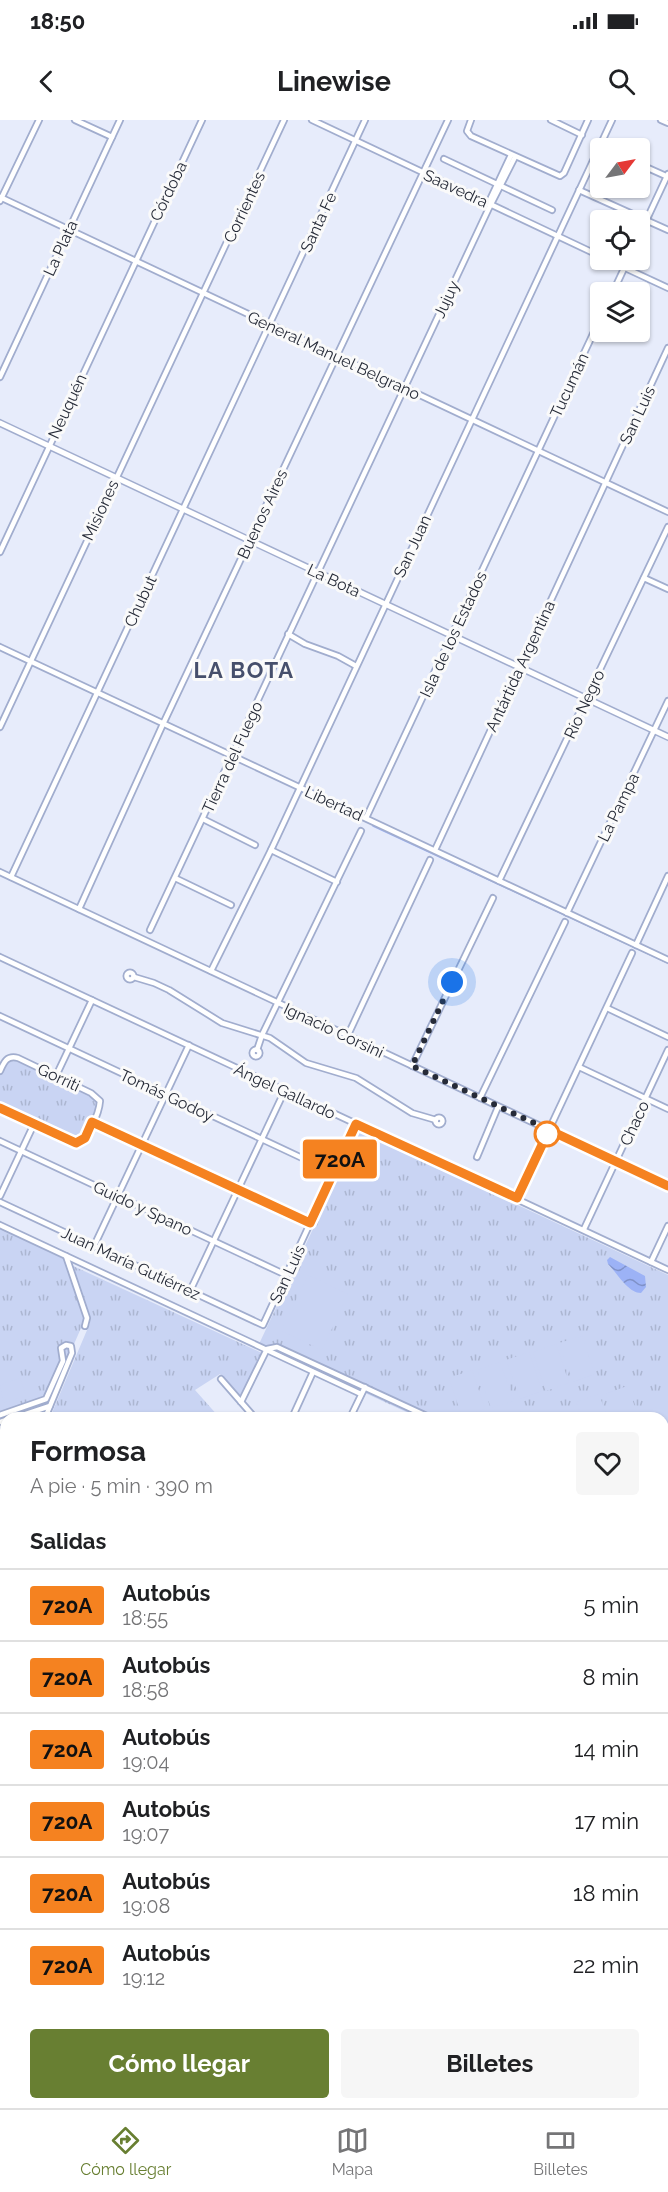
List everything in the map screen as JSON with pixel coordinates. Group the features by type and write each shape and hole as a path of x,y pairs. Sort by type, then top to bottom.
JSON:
{"street":[{"path":"0,199 39,120"},
{"path":"75,120 112,137"},
{"name":"La Plata","path":"0,376 120,120"},
{"name":"Córdoba","path":"134,261 202,120"},
{"name":"Corrientes","path":"203,294 284,120"},
{"name":"Saavedra","path":"312,120 590,251"},
{"name":"Santa Fe","path":"270,325 365,120"},
{"name":"Buenos Aires","path":"79,909 163,724 448,120"},
{"path":"471,120 467,128 468,134 560,176 564,173 588,120"},
{"path":"550,120 582,135"},
{"name":"San Juan","path":"603,138 612,120"},
{"path":"661,120 668,123"},
{"path":"490,203 513,156"},
{"path":"444,159 552,210"},
{"name":"San Juan","path":"211,971 271,850 590,166"},
{"path":"650,169 668,176 650,212"},
{"path":"579,190 624,210"},
{"name":"General Manuel Belgrano","path":"0,199 668,512"},
{"name":"Jujuy","path":"404,388 490,203"},
{"path":"650,222 668,230"},
{"name":"Neuquén","path":"0,552 134,261"},
{"path":"630,270 668,288"},
{"name":"Misiones","path":"0,727 203,294"},
{"name":"Chubut","path":"11,878 270,325"},
{"name":"Tucumán","path":"538,450 590,340"},
{"name":"San Luis","path":"606,482 668,348"},
{"name":"Tierra del Fuego","path":"150,930 404,388"},
{"name":"La Bota","path":"0,423 668,737"},
{"name":"Isla de los Estados","path":"366,818 538,450"},
{"name":"Antártida Argentina","path":"435,850 606,482"},
{"name":"Río Negro","path":"499,881 668,526"},
{"path":"644,578 668,589"},
{"path":"288,634 305,644 338,656 356,666"},
{"name":"Libertad","path":"0,647 668,960"},
{"name":"La Pampa","path":"567,913 668,701"},
{"path":"203,819 255,845"},
{"path":"257,1050 262,1035 361,831"},
{"path":"271,850 337,882"},
{"path":"346,1037 430,860"},
{"name":"Ignacio Corsini","path":"0,872 346,1037 668,1186"},
{"path":"636,945 668,876"},
{"path":"175,878 231,905"},
{"path":"412,1066 493,898"},
{"path":"480,1098 565,922"},
{"path":"517,1198 632,952"},
{"name":"Ángel Gallardo","path":"0,957 668,1270"},
{"path":"134,977 169,990 222,1023 262,1035 306,1063 349,1074 412,1113 426,1119 436,1120"},
{"path":"56,1076 92,1000"},
{"path":"607,1008 668,1037"},
{"name":"Tomás Godoy","path":"0,1016 334,1173"},
{"path":"94,1246 189,1045"},
{"name":"Chaco","path":"584,1229 668,1050"},
{"name":"Gorriti","path":"0,1071 7,1058 12,1056 97,1096 100,1101 99,1107 92,1122"},
{"path":"579,1067 668,1109"},
{"path":"190,1291 285,1090"},
{"path":"477,1157 498,1107"},
{"path":"0,1108 76,1143 85,1138 92,1122 310,1223"},
{"path":"0,1196 34,1124"},
{"name":"San Luis","path":"263,1325 356,1124"},
{"name":"Guido y Spano","path":"0,1141 286,1275"},
{"name":"Juan María Gutiérrez","path":"0,1202 263,1325"},
{"path":"0,1225 361,1394"},
{"path":"651,1262 668,1226"},
{"path":"66,1256 87,1318 85,1326"},
{"path":"9,1412 46,1399 63,1361 61,1348 68,1345 72,1347 72,1353 48,1412"},
{"path":"241,1402 266,1350 282,1348 418,1412"},
{"path":"295,1412 313,1372"},
{"path":"221,1379 250,1412"},
{"path":"353,1412 365,1387"},
{"path":"32,1412 50,1406"}],"green space":[{"path":"15,1058 96,1099 94,1115 79,1140 71,1139 0,1106 0,1076 9,1060"},
{"path":"361,1132 668,1275 668,1412 406,1412 259,1344 358,1133"},
{"path":"0,1228 64,1259 85,1319 44,1412 0,1412"},
{"path":"71,1265 262,1353 243,1394 238,1395 220,1374 195,1390 215,1412 52,1412 90,1323"},
{"path":"308,1275 348,1294 322,1350 281,1331"},
{"path":"582,1336 595,1374 573,1382 559,1343"},
{"path":"556,1344 569,1383 546,1391 533,1352"},
{"path":"529,1352 542,1391 520,1399 506,1360"},
{"path":"500,1362 514,1401 491,1408 477,1370"},
{"path":"472,1370 485,1409 476,1412 460,1412 449,1378"},
{"path":"20,1378 26,1396 3,1403 0,1385"},
{"path":"627,1386 637,1412 611,1412 605,1394"},
{"path":"599,1394 605,1412 580,1412 576,1402"}],"water":[{"path":"610,1257 645,1276 646,1287 641,1293 632,1290 623,1282 608,1264 607,1260"}],"waterway":[{"path":"373,826 668,963"}],"bus line":[{"name":"720A","path":"0,1108 76,1143 85,1138 92,1122 310,1223 356,1124 517,1198 549,1130 668,1186"}],"district":[{"name":"LA BOTA","path":"244,670"}],"route":[{"path":"452,982 412,1066 549,1130 547,1134"}]}
